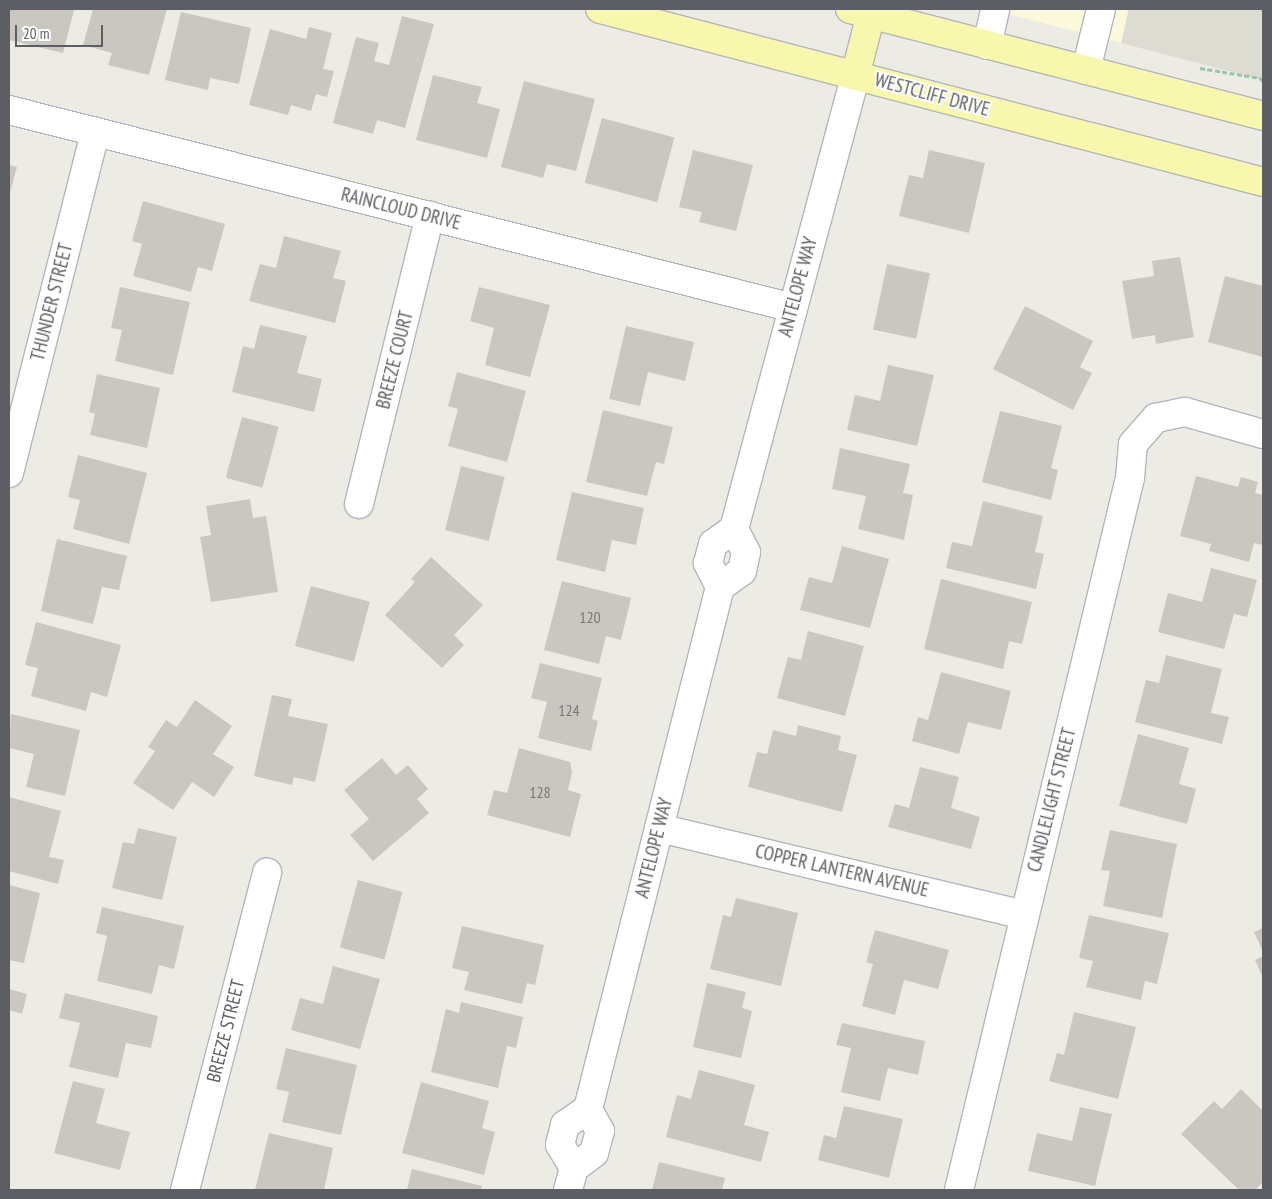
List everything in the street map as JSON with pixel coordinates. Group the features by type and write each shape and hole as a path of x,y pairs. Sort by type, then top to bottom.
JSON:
{"main road":[{"name":"WESTCLIFF DRIVE","path":"600,9 1263,182"},
{"name":"ANTELOPE WAY","path":"855,76 863,45 867,10"},
{"path":"867,10 987,45 1263,116"}],"street":[{"path":"987,45 995,9"},
{"path":"1086,70 1101,9"},
{"name":"ANTELOPE WAY","path":"571,1179 560,1145 565,1124 588,1109 720,587 708,563 713,544 734,529 855,76"},
{"name":"RAINCLOUD DRIVE","path":"9,110 792,308"},
{"name":"THUNDER STREET","path":"9,473 95,132"},
{"name":"BREEZE COURT","path":"359,504 430,216"},
{"name":"CANDLELIGHT STREET","path":"959,1190 1130,478 1134,444 1156,418 1185,412 1263,434"},
{"name":"COPPER LANTERN AVENUE","path":"659,828 1024,915"},
{"name":"BREEZE STREET","path":"185,1190 267,872"}],"shaded area":[{"path":"987,9 1129,9 1121,43"},
{"path":"1129,9 1263,9 1263,80 1121,43"}],"building":[{"path":"9,9 74,10 63,53 9,40"},
{"path":"93,9 167,9 149,75 108,65 112,53 83,45"},
{"path":"181,12 251,28 239,84 210,78 208,90 165,80"},
{"path":"402,16 434,24 405,128 377,120 373,134 333,123 356,37 379,43 374,61 389,65"},
{"path":"309,27 332,33 323,69 334,71 327,97 316,94 311,111 291,105 288,115 249,105 270,29 306,39"},
{"path":"433,75 482,87 477,103 500,109 487,158 416,140"},
{"path":"524,81 595,99 576,171 547,164 543,178 501,167"},
{"path":"602,118 674,137 657,202 585,183"},
{"path":"693,150 753,165 736,231 699,222 702,212 679,207"},
{"path":"929,150 985,163 969,233 899,216 909,175 923,178"},
{"path":"9,165 17,167 9,196"},
{"path":"143,201 225,224 212,271 198,267 191,292 133,276 142,244 132,241"},
{"path":"284,236 341,251 333,278 346,281 335,323 249,301 260,264 276,268"},
{"path":"1180,257 1194,337 1156,344 1155,335 1132,339 1122,281 1154,276 1152,261"},
{"path":"887,264 930,273 916,339 873,330"},
{"path":"1225,276 1263,286 1263,357 1208,342"},
{"path":"120,287 190,302 173,375 115,361 122,330 111,328"},
{"path":"479,287 550,305 530,377 485,365 494,328 470,321"},
{"path":"1025,306 1093,341 1080,367 1092,373 1073,410 993,369"},
{"path":"260,325 307,336 297,373 322,379 314,412 232,392 243,346 254,349"},
{"path":"626,326 694,342 685,381 648,372 640,406 609,399"},
{"path":"888,365 934,375 917,446 847,430 855,395 880,401"},
{"path":"457,372 526,391 507,462 448,446 458,409 448,406"},
{"path":"97,374 160,388 147,448 90,435 95,414 89,412"},
{"path":"603,410 673,427 664,464 656,462 647,496 586,482"},
{"path":"1000,411 1062,426 1051,468 1058,470 1051,500 982,482"},
{"path":"242,417 279,427 262,488 226,478"},
{"path":"840,448 910,464 903,493 913,495 904,540 858,529 866,496 832,489"},
{"path":"78,455 147,473 129,544 73,529 80,500 68,497"},
{"path":"461,466 505,477 489,541 445,530"},
{"path":"1196,476 1238,487 1241,477 1258,482 1255,493 1263,495 1263,545 1254,543 1249,562 1209,551 1211,544 1180,536"},
{"path":"572,492 644,508 636,545 612,540 605,572 556,560"},
{"path":"250,499 253,518 266,516 278,592 211,602 200,537 211,535 206,506"},
{"path":"983,501 1043,516 1035,552 1044,554 1036,589 946,568 952,542 972,546"},
{"path":"57,539 127,556 119,590 102,587 93,624 41,611"},
{"path":"842,546 889,559 870,628 800,610 809,577 832,583"},
{"path":"431,557 483,605 454,635 464,645 442,668 385,615 415,582 411,579"},
{"path":"1211,568 1257,580 1247,617 1234,614 1224,649 1158,632 1168,593 1202,602"},
{"path":"941,579 1032,602 1022,644 1009,641 1003,669 924,649"},
{"path":"562,581 631,598 621,640 606,636 599,664 544,650"},
{"path":"311,586 370,602 354,662 295,646"},
{"path":"36,622 121,645 107,697 91,692 86,711 31,696 38,668 25,665"},
{"path":"808,631 864,646 845,716 777,698 788,657 801,660"},
{"path":"1166,655 1222,669 1211,713 1229,717 1222,744 1135,722 1146,680 1159,683"},
{"path":"540,663 602,678 592,719 598,721 591,751 538,738 547,702 531,698"},
{"path":"941,672 1011,691 1001,730 968,722 959,754 912,741 918,717 928,720"},
{"path":"272,695 292,699 288,716 328,724 315,782 294,777 292,785 254,776"},
{"path":"195,700 232,726 213,754 234,767 214,797 192,782 173,810 133,783 155,751 148,747 166,720 177,727"},
{"path":"11,714 80,730 65,796 26,787 34,754 9,748"},
{"path":"798,725 841,736 838,750 857,755 842,812 748,787 757,752 767,754 773,730 796,736"},
{"path":"1138,734 1189,748 1179,784 1196,789 1187,824 1119,806"},
{"path":"519,748 570,762 572,773 568,790 581,794 570,837 487,815 494,790 507,793"},
{"path":"382,758 396,775 408,765 428,789 417,799 429,813 373,861 350,835 369,819 344,790"},
{"path":"920,767 959,777 951,808 980,817 971,849 888,827 895,804 909,808"},
{"path":"9,797 61,811 49,857 64,860 58,884 9,871"},
{"path":"138,828 177,837 162,900 112,888 123,842 134,844"},
{"path":"1110,830 1177,844 1162,918 1103,906 1110,871 1101,870"},
{"path":"358,880 402,892 384,960 340,948"},
{"path":"9,885 40,893 24,963 9,960"},
{"path":"736,898 798,913 781,986 710,969 723,915 731,917"},
{"path":"102,907 184,926 174,969 159,965 152,994 97,981 107,936 96,933"},
{"path":"1089,915 1169,933 1157,984 1145,981 1141,1000 1086,987 1093,961 1079,958"},
{"path":"462,926 544,945 535,985 527,983 522,1004 464,990 469,972 452,968"},
{"path":"1263,928 1263,952 1254,932"},
{"path":"875,930 949,950 938,989 904,980 895,1015 862,1006 873,964 866,962"},
{"path":"1263,956 1263,978 1255,960"},
{"path":"333,966 380,979 360,1049 291,1030 300,998 323,1004"},
{"path":"707,983 746,992 742,1008 752,1011 741,1058 693,1047"},
{"path":"9,989 27,994 22,1014 9,1010"},
{"path":"65,993 158,1016 151,1048 126,1043 118,1078 69,1067 80,1023 59,1018"},
{"path":"461,1002 523,1017 516,1048 507,1046 498,1088 431,1072 446,1009 459,1013"},
{"path":"1074,1012 1136,1027 1118,1099 1049,1081 1057,1053 1064,1055"},
{"path":"842,1023 925,1041 918,1075 888,1068 880,1101 841,1092 851,1048 836,1045"},
{"path":"286,1048 357,1065 341,1135 282,1122 289,1092 276,1089"},
{"path":"699,1070 755,1085 744,1125 769,1132 761,1162 666,1137 677,1095 691,1099"},
{"path":"73,1081 105,1089 96,1123 130,1132 120,1170 54,1153"},
{"path":"421,1082 489,1101 482,1128 495,1132 484,1175 402,1153"},
{"path":"1241,1089 1263,1111 1263,1182 1255,1190 1239,1190 1181,1134 1214,1101 1222,1109"},
{"path":"844,1106 903,1119 889,1178 818,1160 824,1135 836,1138"},
{"path":"1080,1107 1112,1114 1095,1186 1028,1171 1037,1133 1072,1141"},
{"path":"269,1133 333,1148 324,1190 255,1190"},
{"path":"659,1162 725,1178 722,1190 652,1190"},
{"path":"412,1169 482,1186 481,1190 407,1190"}]}
